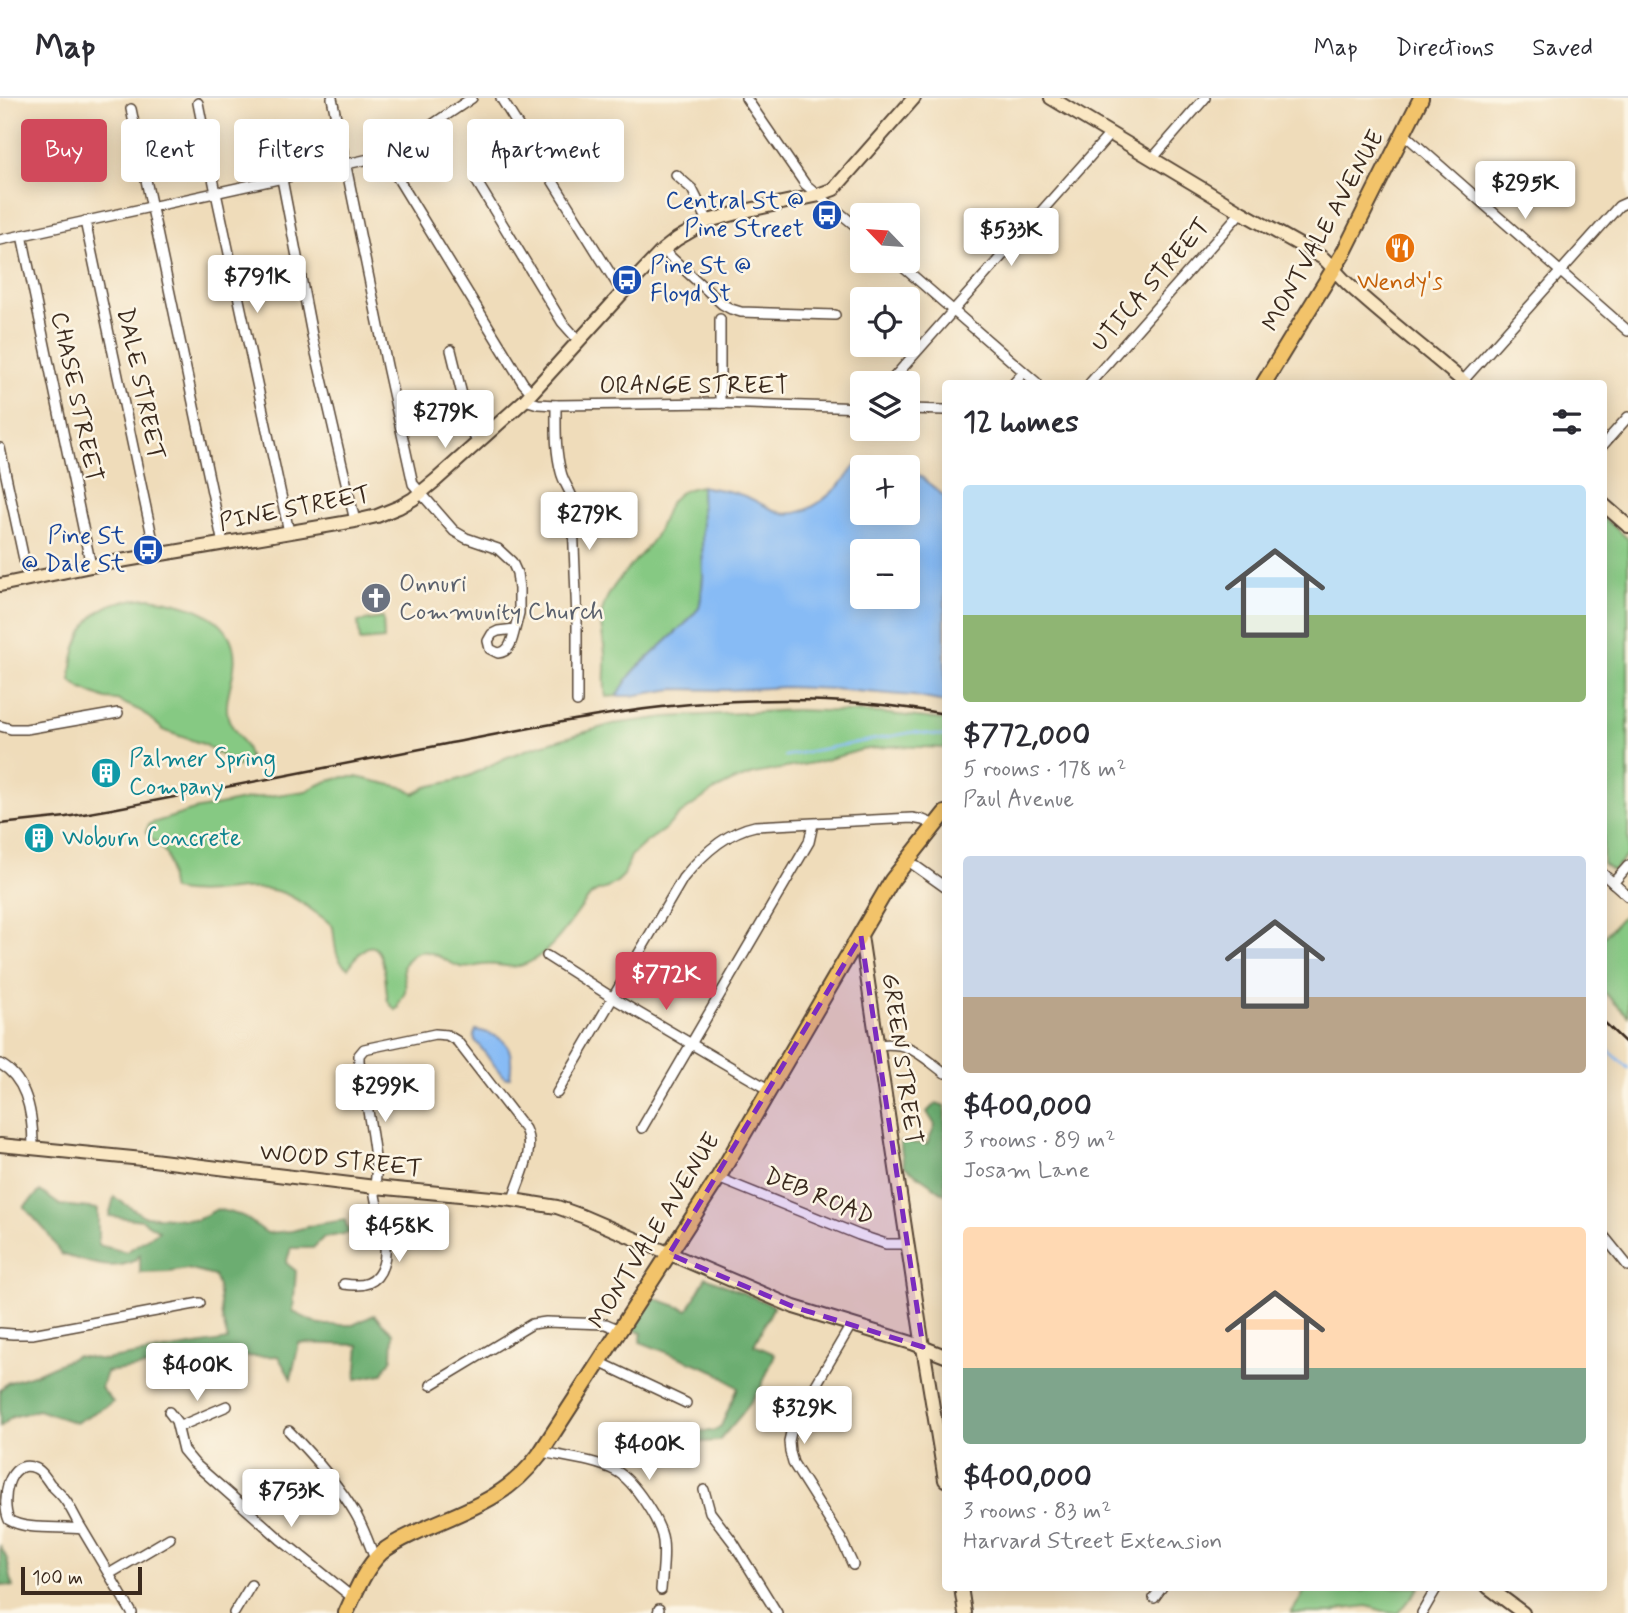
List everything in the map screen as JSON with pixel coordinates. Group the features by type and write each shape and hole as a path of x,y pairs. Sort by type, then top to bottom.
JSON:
{"main road":[{"name":"MONTVALE AVENUE","path":"1266,380 1363,216 1421,98"},
{"name":"MONTVALE AVENUE","path":"346,1613 375,1559 385,1549 505,1490 525,1473 542,1452 718,1178 892,880 942,817"}],"street":[{"path":"332,98 336,119"},
{"path":"441,119 472,98"},
{"path":"501,98 617,284 624,291"},
{"path":"746,98 803,181 850,221"},
{"path":"818,195 838,186 914,98"},
{"path":"1051,98 1320,256 1381,314 1461,380"},
{"path":"1152,159 1205,98"},
{"path":"198,103 289,532"},
{"path":"131,110 223,544"},
{"path":"1403,133 1628,331"},
{"path":"901,371 1110,134"},
{"path":"676,175 692,190 708,221"},
{"path":"0,240 268,182"},
{"path":"283,182 316,354 355,522"},
{"path":"349,182 413,483 454,531 499,549 512,562 517,573 519,600 515,629"},
{"path":"399,182 529,397"},
{"path":"478,182 564,325 579,341"},
{"name":"PINE STREET","path":"0,584 355,522 391,511 420,493 529,397 624,291 663,250 682,235 708,221 818,195"},
{"path":"1465,380 1619,206 1628,202"},
{"name":"UTICA STREET","path":"1093,380 1241,212"},
{"name":"DALE STREET","path":"85,221 156,555"},
{"name":"CHASE STREET","path":"22,235 91,566"},
{"path":"663,250 722,304 731,309 741,312 835,315"},
{"path":"910,273 1033,380"},
{"path":"720,319 720,403"},
{"path":"450,350 471,432 478,442"},
{"path":"1017,380 1024,372"},
{"name":"ORANGE STREET","path":"529,397 538,404 556,405 720,403 850,408"},
{"path":"556,405 555,439 558,460 572,498 577,702"},
{"path":"920,409 942,410"},
{"path":"1607,441 1628,417"},
{"path":"0,448 28,578"},
{"path":"1607,508 1628,526"},
{"path":"0,726 26,730 118,713"},
{"path":"557,1093 683,878 721,842 752,827 912,818 935,825"},
{"path":"642,1128 810,841 813,824"},
{"path":"907,860 942,885"},
{"path":"1613,883 1628,866"},
{"path":"1607,878 1628,896"},
{"name":"GREEN STREET","path":"861,936 942,1462"},
{"path":"547,956 770,1090"},
{"path":"344,1284 357,1286 368,1283 383,1265 384,1246 374,1193 376,1171 359,1061 361,1052 366,1049 435,1034 449,1036 457,1041 528,1136 529,1151 513,1200"},
{"path":"878,1045 906,1046 942,1071"},
{"path":"0,1064 13,1073 23,1087 33,1130 33,1147"},
{"name":"WOOD STREET","path":"0,1144 548,1205 573,1213 794,1307 942,1355"},
{"name":"DEB ROAD","path":"718,1178 859,1235 887,1244 908,1244"},
{"path":"1607,1240 1628,1266"},
{"path":"0,1333 23,1335 43,1332 200,1303"},
{"path":"431,1385 532,1324 606,1324 620,1330"},
{"path":"851,1325 793,1424 789,1446 796,1468 841,1539 853,1565"},
{"path":"599,1362 686,1404"},
{"path":"178,1427 227,1406"},
{"path":"169,1412 178,1427 181,1446 194,1463 280,1539 353,1598"},
{"path":"289,1432 308,1451 352,1508 375,1559"},
{"path":"542,1452 605,1466 622,1474 629,1481 655,1519 662,1537 664,1552 661,1590"},
{"path":"82,1529 26,1525 10,1521 6,1512 6,1499 9,1479 14,1472 24,1466 39,1470 65,1500 132,1613"},
{"path":"704,1490 711,1513 733,1542 777,1613"},
{"path":"108,1574 170,1538"},
{"path":"234,1613 251,1585"},
{"path":"962,1591 968,1611"},
{"path":"1154,1598 1158,1591"},
{"path":"1422,1613 1435,1591"},
{"path":"1493,1591 1523,1613"}],"highlighted area":[{"path":"861,936 923,1347 794,1307 669,1254"}],"green space":[{"path":"701,486 703,577 699,609 636,669 617,696 606,697 601,622 605,602 610,592 654,538 672,500 685,490"},
{"path":"1607,521 1628,539 1628,854 1613,871 1607,866"},
{"path":"149,598 195,609 221,625 229,636 234,651 234,668 227,711 230,723 248,752 247,767 238,766 203,744 165,731 141,711 117,700 91,693 71,681 76,648 92,618 114,603"},
{"path":"383,618 384,639 360,641 358,622"},
{"path":"796,710 879,713 942,720 942,748 894,746 861,750 733,781 713,791 645,843 631,856 624,875 607,888 591,895 540,956 524,965 512,967 488,964 464,968 428,952 414,954 404,963 405,991 396,1010 388,1001 382,959 374,947 362,951 348,968 338,956 333,927 299,901 274,890 255,888 200,893 172,890 166,854 146,832 149,824 194,810 306,791 344,777 406,788 414,794 426,787 469,776 531,748 613,724 667,717"},
{"path":"1627,912 1628,1016 1607,995 1607,934"},
{"path":"936,1103 942,1105 942,1192 904,1166 900,1142 927,1144 935,1125 927,1112"},
{"path":"40,1191 60,1205 98,1209 98,1245 126,1252 159,1231 142,1220 109,1216 114,1197 144,1216 197,1220 217,1209 243,1216 267,1233 292,1231 345,1220 349,1233 323,1238 313,1248 291,1248 286,1263 296,1271 293,1312 320,1325 353,1325 374,1315 393,1333 392,1358 382,1374 356,1379 359,1345 299,1343 291,1379 278,1356 217,1357 106,1372 101,1388 113,1402 76,1423 38,1410 12,1417 0,1427 0,1390 7,1383 36,1374 76,1356 104,1360 228,1340 214,1276 187,1269 140,1273 140,1255 123,1265 113,1266 61,1254 46,1231 24,1207"},
{"path":"706,1277 774,1306 754,1345 775,1354 761,1387 719,1441 660,1445 660,1436 637,1433 713,1431 721,1426 738,1388 715,1371 640,1342 642,1333 630,1328 648,1296 688,1310"},
{"path":"0,1545 7,1559 13,1587 0,1585"},
{"path":"1304,1591 1417,1591 1399,1613 1367,1606 1333,1613 1291,1613"}],"water":[{"path":"850,473 850,525 920,525 920,476 942,494 942,701 913,696 786,687 673,689 617,696 636,669 699,608 703,577 701,486 730,491 788,514 806,510 832,492"},
{"path":"476,1030 495,1036 506,1044 511,1057 510,1077 502,1075 475,1040"}],"waterway":[{"path":"785,756 914,732 942,736"},
{"path":"1607,1049 1628,1068"}],"railway":[{"path":"0,824 112,809 537,727 660,707 754,701 819,701 883,705 942,714"},
{"path":"1607,1025 1628,1045"}],"place":[{"name":"Central St @ Pine Street","path":"827,215"},
{"name":"Wendy's","path":"1400,248"},
{"name":"Pine St @ Floyd St","path":"627,280"},
{"name":"Pine St @ Dale St","path":"148,550"},
{"name":"Onnuri Community Church","path":"376,598"},
{"name":"Palmer Spring Company","path":"106,773"},
{"name":"Woburn Concrete","path":"39,838"}]}
